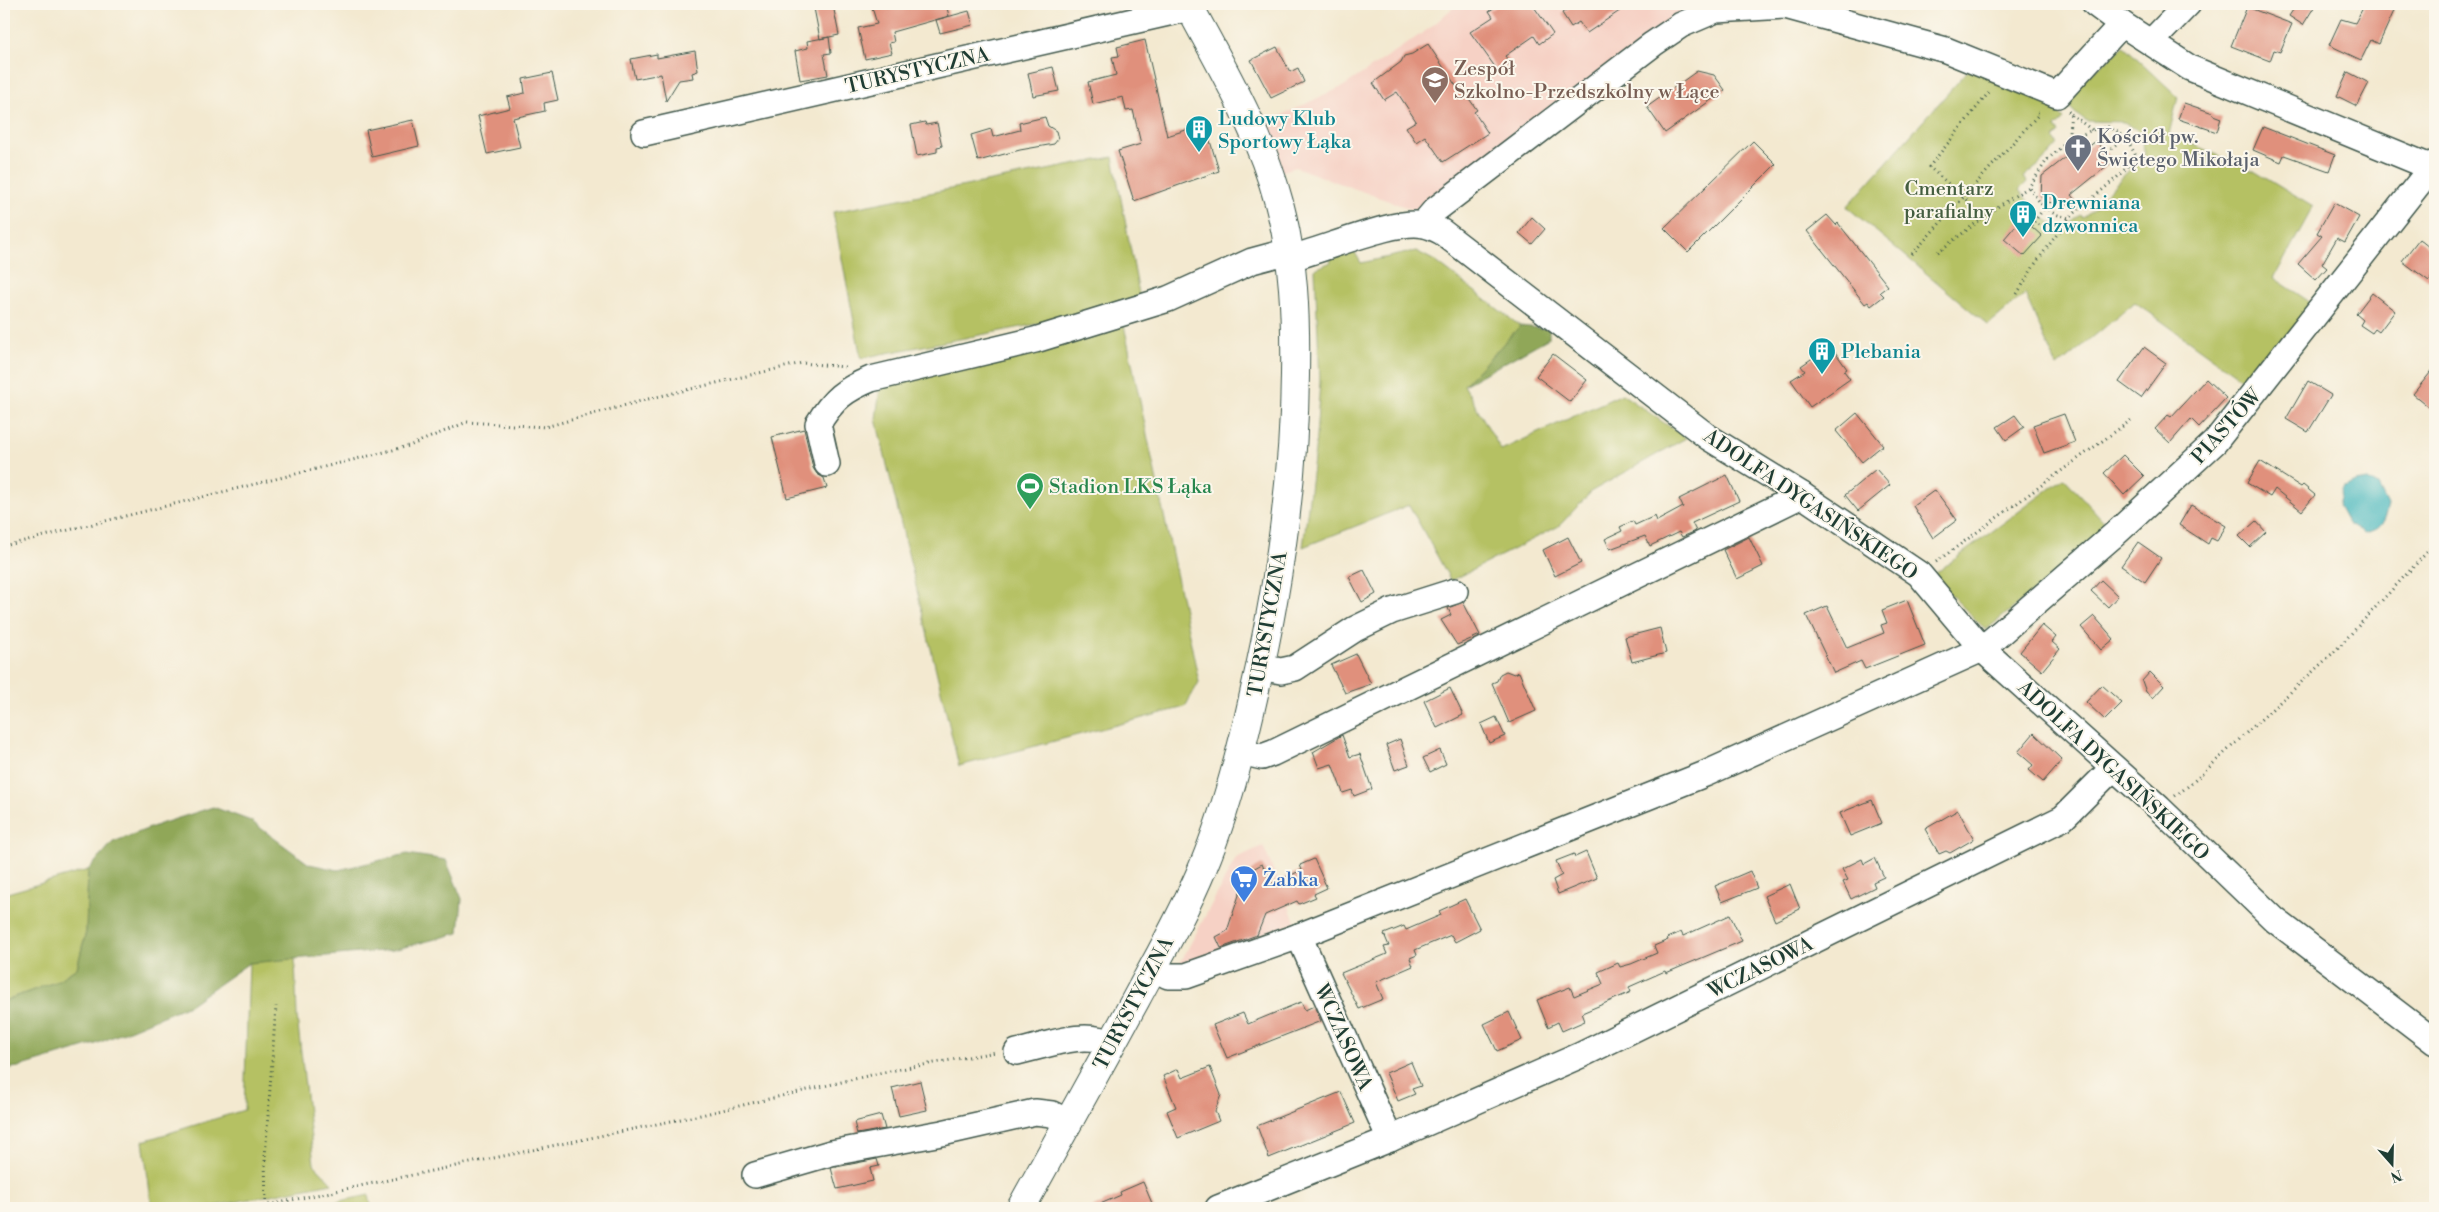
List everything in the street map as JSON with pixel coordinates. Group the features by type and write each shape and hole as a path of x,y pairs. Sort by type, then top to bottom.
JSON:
{"main road":[{"name":"TURYSTYCZNA","path":"1021,1208 1153,968 1203,868 1226,805 1241,752 1260,667 1279,564 1290,469 1296,354 1290,254 1278,200 1260,144 1245,111 1189,6"}],"street":[{"path":"2095,4 2122,24 2190,68 2434,167"},
{"path":"2151,42 2188,4"},
{"name":"TURYSTYCZNA","path":"644,133 1189,6"},
{"path":"1423,224 1435,210 1653,44 1681,25 1716,10 1785,6 1946,50 2064,104 2122,24"},
{"name":"PIASTÓW","path":"1982,649 2115,534 2216,442 2434,167"},
{"name":"ADOLFA DYGASIŃSKIEGO","path":"827,464 818,424 832,402 852,387 871,379 1045,337 1168,299 1252,260 1319,251 1396,226 1423,224 1442,232 1708,437 1802,494 1919,574 1982,649 2159,808 2275,920 2435,1042"},
{"path":"1241,752 1262,757 1273,753 1802,494"},
{"path":"1260,667 1281,671 1295,668 1348,633 1392,610 1455,591"},
{"path":"1153,968 1168,976 1186,976 1299,936 1705,774 1982,649"},
{"name":"WCZASOWA","path":"1218,1208 1390,1139 1581,1055 2063,818 2113,768"},
{"name":"WCZASOWA","path":"1299,936 1390,1139"},
{"path":"1017,1052 1080,1038 1097,1038 1112,1044"},
{"path":"755,1175 831,1153 942,1133 1035,1112 1052,1114 1068,1122"}],"path":[{"path":"1982,220 1964,197 1929,167 1990,90"},
{"path":"2064,104 2092,130"},
{"path":"2064,104 2068,141"},
{"path":"1912,254 2040,114"},
{"path":"1938,252 2029,187 2047,160 2068,141 2092,130 2108,128 2126,137 2136,156 2120,174 2069,218 2035,264 2017,294"},
{"path":"2111,148 2126,137"},
{"path":"2029,187 2044,208 2056,215 2069,218"},
{"path":"2027,222 2031,225 2044,208"},
{"path":"2034,222 2038,225"},
{"path":"4,546 409,446 467,422 545,427 652,398 802,363 854,368 871,379"},
{"path":"1919,574 2134,418"},
{"path":"2159,808 2191,784 2334,652 2430,549 2435,539"},
{"path":"266,1206 265,1157 276,1006"},
{"path":"254,1208 705,1114 903,1068 1000,1051 1017,1052"}],"shaded area":[{"name":"Zespół Szkolno-Przedszkolny w Łące","path":"1457,4 1702,4 1419,212 1295,167 1281,172 1265,123 1344,86 1430,28"},
{"path":"1263,846 1297,926 1176,971 1236,858"}],"green space":[{"name":"Cmentarz parafialny","path":"2124,46 2178,97 2169,134 2254,171 2313,207 2274,278 2316,306 2253,387 2135,302 2057,367 2025,294 1988,325 1847,207 1971,67 2058,101","holes":["2063,100 2075,113 2087,121 2124,122 2139,131 2145,154 2098,202 2100,204 2083,217 2080,215 2062,231 2039,214 2019,190 2027,182 2024,177 2040,164 2058,144 2053,139 2059,133 2055,127 2064,119 2055,110"]},
{"path":"1113,157 1141,304 861,358 833,212"},
{"path":"1353,249 1361,263 1416,251 1435,261 1520,326 1464,385 1501,450 1622,394 1686,438 1592,491 1559,526 1451,581 1409,505 1303,547 1315,450 1320,381 1315,269 1331,262 1330,257"},
{"name":"Stadion LKS Łąka","path":"1124,325 1199,682 1185,707 959,766 876,419 880,387"},
{"path":"1520,326 1549,329 1549,338 1464,385"},
{"path":"2064,478 2111,529 1986,630 1932,576"},
{"path":"213,807 251,821 309,864 338,870 407,854 446,860 462,899 459,933 393,950 249,963 189,1005 96,1044 19,1067 4,1069 4,1001 55,982 77,968 86,932 88,870 113,842"},
{"path":"88,870 86,932 77,968 55,982 4,1001 4,894"},
{"path":"295,958 297,1017 314,1164 332,1183 204,1208 152,1208 143,1141 244,1110 249,963"},
{"path":"369,1195 372,1208 307,1208"}],"water":[{"path":"2368,480 2378,486 2388,506 2378,528 2365,534 2348,524 2338,505 2343,488 2355,482"}],"building":[{"path":"871,4 946,4 949,16 892,32 894,42 889,43 892,53 865,59 858,28 877,24"},
{"path":"1500,4 1532,4 1553,34 1539,44 1534,36 1505,56 1510,63 1498,71 1470,32 1493,17 1489,11"},
{"path":"1574,4 1630,4 1587,33 1579,22 1571,27 1562,13"},
{"path":"2297,4 2316,4 2303,25 2289,16"},
{"path":"2365,4 2380,4 2394,11 2379,44 2371,40 2361,60 2329,45 2341,19 2355,23"},
{"path":"833,5 839,35 820,39 814,8"},
{"path":"2247,7 2292,24 2280,52 2274,50 2270,61 2231,46"},
{"path":"969,11 973,25 940,33 936,20"},
{"path":"829,37 831,53 824,54 828,75 800,80 795,51 808,48 807,41"},
{"path":"1145,40 1167,136 1205,124 1219,171 1134,201 1118,151 1141,144 1133,110 1126,111 1123,97 1093,104 1088,82 1116,75 1112,57 1119,56 1117,47"},
{"name":"Zespół Szkolno-Przedszkolny w Łące","path":"1428,44 1460,92 1463,90 1477,110 1474,112 1488,133 1443,162 1425,136 1416,142 1406,127 1416,121 1397,92 1384,100 1373,83 1401,62 1404,56 1412,54"},
{"path":"1277,47 1290,72 1298,68 1304,82 1271,98 1251,60"},
{"path":"695,51 698,71 692,73 693,78 679,80 666,101 661,74 635,79 631,59 657,54 657,58"},
{"path":"1053,67 1059,91 1033,96 1028,73"},
{"path":"1697,71 1714,75 1725,90 1665,133 1647,107"},
{"path":"2348,72 2369,83 2357,106 2337,96"},
{"path":"552,73 558,100 544,103 545,111 513,118 520,147 487,154 478,116 510,108 507,97 525,93 523,79"},
{"path":"2184,103 2213,113 2213,115 2221,118 2217,132 2178,119"},
{"path":"1045,117 1048,126 1056,131 1058,139 1054,144 1020,150 978,161 971,135 991,129 993,137 1020,130 1019,123"},
{"path":"413,120 419,146 372,157 366,130"},
{"path":"925,122 926,125 937,123 942,146 937,147 937,152 917,156 911,125"},
{"path":"2263,127 2335,155 2329,171 2284,155 2281,162 2253,150"},
{"path":"1753,141 1776,164 1688,252 1664,228"},
{"name":"Kościół pw. Świętego Mikołaja","path":"2096,141 2113,161 2071,195 2080,206 2046,202 2041,196 2042,176 2075,150 2079,154"},
{"path":"2334,203 2359,217 2345,242 2337,238 2322,264 2327,268 2316,280 2298,264 2322,236 2317,233"},
{"path":"1827,215 1836,225 1838,223 1888,286 1880,292 1884,296 1871,306 1868,302 1865,304 1807,231"},
{"path":"1532,217 1545,229 1532,244 1519,233"},
{"name":"Drewniana dzwonnica","path":"2022,218 2042,236 2024,256 2004,239"},
{"path":"2419,239 2435,252 2435,272 2429,281 2402,261"},
{"path":"2372,293 2395,311 2379,332 2375,329 2372,333 2360,325 2363,320 2356,314"},
{"path":"2144,347 2166,363 2141,398 2119,382"},
{"name":"Plebania","path":"1831,352 1832,354 1835,352 1847,369 1844,371 1850,379 1810,407 1791,380 1805,371 1801,366 1814,357 1817,362"},
{"path":"1553,354 1587,380 1570,402 1536,376"},
{"path":"2435,367 2435,412 2413,394"},
{"path":"2206,379 2226,398 2199,427 2191,419 2170,443 2155,429 2168,415 2171,417"},
{"path":"2308,381 2331,395 2308,432 2286,419"},
{"path":"1857,413 1883,445 1862,462 1836,431"},
{"path":"2064,414 2075,442 2044,453 2033,425"},
{"path":"2015,415 2024,427 2006,440 1997,427"},
{"path":"804,429 813,468 817,474 824,478 827,488 787,498 772,437"},
{"path":"2123,455 2144,476 2124,495 2104,473"},
{"path":"2260,461 2301,487 2303,485 2315,495 2302,511 2275,489 2270,497 2247,483"},
{"path":"1876,469 1890,485 1858,511 1845,495"},
{"path":"1727,475 1739,501 1692,523 1696,531 1682,537 1679,532 1650,546 1645,536 1610,549 1605,539 1622,531 1620,527 1633,521 1635,525 1655,516 1657,521 1683,507 1679,499"},
{"path":"1935,490 1957,520 1933,538 1913,506"},
{"path":"2191,505 2226,526 2217,541 2211,538 2208,544 2179,525"},
{"path":"2256,521 2266,532 2250,547 2239,536"},
{"path":"1568,537 1581,563 1555,576 1543,550"},
{"path":"1749,537 1763,566 1737,579 1723,550"},
{"path":"2138,542 2161,558 2145,582 2121,566"},
{"path":"1364,570 1376,594 1362,602 1349,577"},
{"path":"2101,580 2118,596 2108,607 2091,591"},
{"path":"1907,600 1925,645 1865,669 1861,661 1834,673 1806,615 1827,606 1847,648 1884,633 1881,625 1887,623 1882,610"},
{"path":"1463,602 1480,635 1457,645 1441,620 1451,615 1448,608"},
{"path":"2094,616 2114,639 2101,650 2081,627"},
{"path":"2042,625 2056,637 2052,642 2060,649 2042,671 2020,652"},
{"path":"1660,628 1666,653 1632,662 1625,637"},
{"path":"1356,654 1371,684 1345,693 1331,665"},
{"path":"1506,671 1514,674 1519,672 1536,711 1509,723 1492,683 1497,681 1500,674"},
{"path":"2150,672 2164,686 2153,698 2146,692 2142,681"},
{"path":"2102,685 2122,703 2105,720 2086,702"},
{"path":"1450,688 1463,715 1437,728 1424,701"},
{"path":"1496,717 1505,736 1489,743 1481,724"},
{"path":"2034,733 2062,760 2043,782 2029,770 2033,765 2018,752"},
{"path":"1342,735 1350,757 1360,754 1372,789 1354,796 1352,790 1343,793 1332,764 1319,768 1313,752"},
{"path":"1400,739 1409,765 1395,770 1386,745"},
{"path":"1440,750 1446,764 1430,772 1423,758"},
{"path":"1872,800 1882,823 1850,836 1840,813"},
{"path":"1958,810 1974,839 1950,853 1946,851 1939,854 1925,829"},
{"path":"1586,852 1597,878 1558,894 1553,880 1562,875 1556,861 1574,854 1575,857"},
{"path":"1875,858 1884,877 1873,882 1875,887 1851,899 1843,882 1848,880 1842,869 1862,859 1864,864"},
{"path":"1314,859 1327,888 1314,894 1316,897 1299,904 1297,901 1265,915 1257,935 1221,948 1216,937 1227,931 1241,889 1244,889 1251,870 1262,864 1271,884 1302,870 1300,865"},
{"path":"1750,871 1757,888 1722,902 1715,886"},
{"path":"1790,884 1800,909 1775,921 1764,896"},
{"path":"1465,899 1480,929 1455,942 1451,935 1415,950 1417,955 1410,958 1413,966 1376,982 1383,999 1359,1009 1341,973 1387,954 1384,947 1389,946 1384,934 1404,926 1406,930 1441,915 1439,911"},
{"path":"1730,915 1742,941 1629,987 1631,992 1582,1013 1585,1021 1562,1031 1558,1022 1548,1027 1537,1000 1570,987 1574,996 1603,984 1598,972 1618,963 1620,967 1631,964 1657,953 1654,946 1668,940 1667,938 1681,932 1683,936"},
{"path":"1301,1002 1305,1010 1314,1006 1321,1021 1227,1058 1213,1025 1243,1013 1248,1024"},
{"path":"1509,1012 1522,1040 1497,1051 1484,1024"},
{"path":"1411,1062 1421,1086 1412,1089 1415,1094 1398,1101 1386,1073"},
{"path":"1210,1067 1221,1095 1215,1111 1219,1121 1178,1138 1167,1111 1176,1107 1163,1076 1178,1069 1182,1078"},
{"path":"920,1081 927,1110 899,1116 892,1088"},
{"path":"1341,1092 1355,1123 1269,1158 1257,1126"},
{"path":"881,1115 885,1129 857,1134 854,1122"},
{"path":"877,1159 879,1166 870,1168 873,1181 837,1189 831,1168"},
{"path":"1143,1182 1154,1208 1091,1208 1121,1195 1120,1192"}],"place":[{"name":"Zespół Szkolno-Przedszkolny w Łące","path":"1435,104"},
{"name":"Ludowy Klub Sportowy Łąka","path":"1199,153"},
{"name":"Kościół pw. Świętego Mikołaja","path":"2078,172"},
{"name":"Drewniana dzwonnica","path":"2023,238"},
{"name":"Plebania","path":"1822,375"},
{"name":"Stadion LKS Łąka","path":"1030,510"},
{"name":"Żabka","path":"1244,903"}]}
